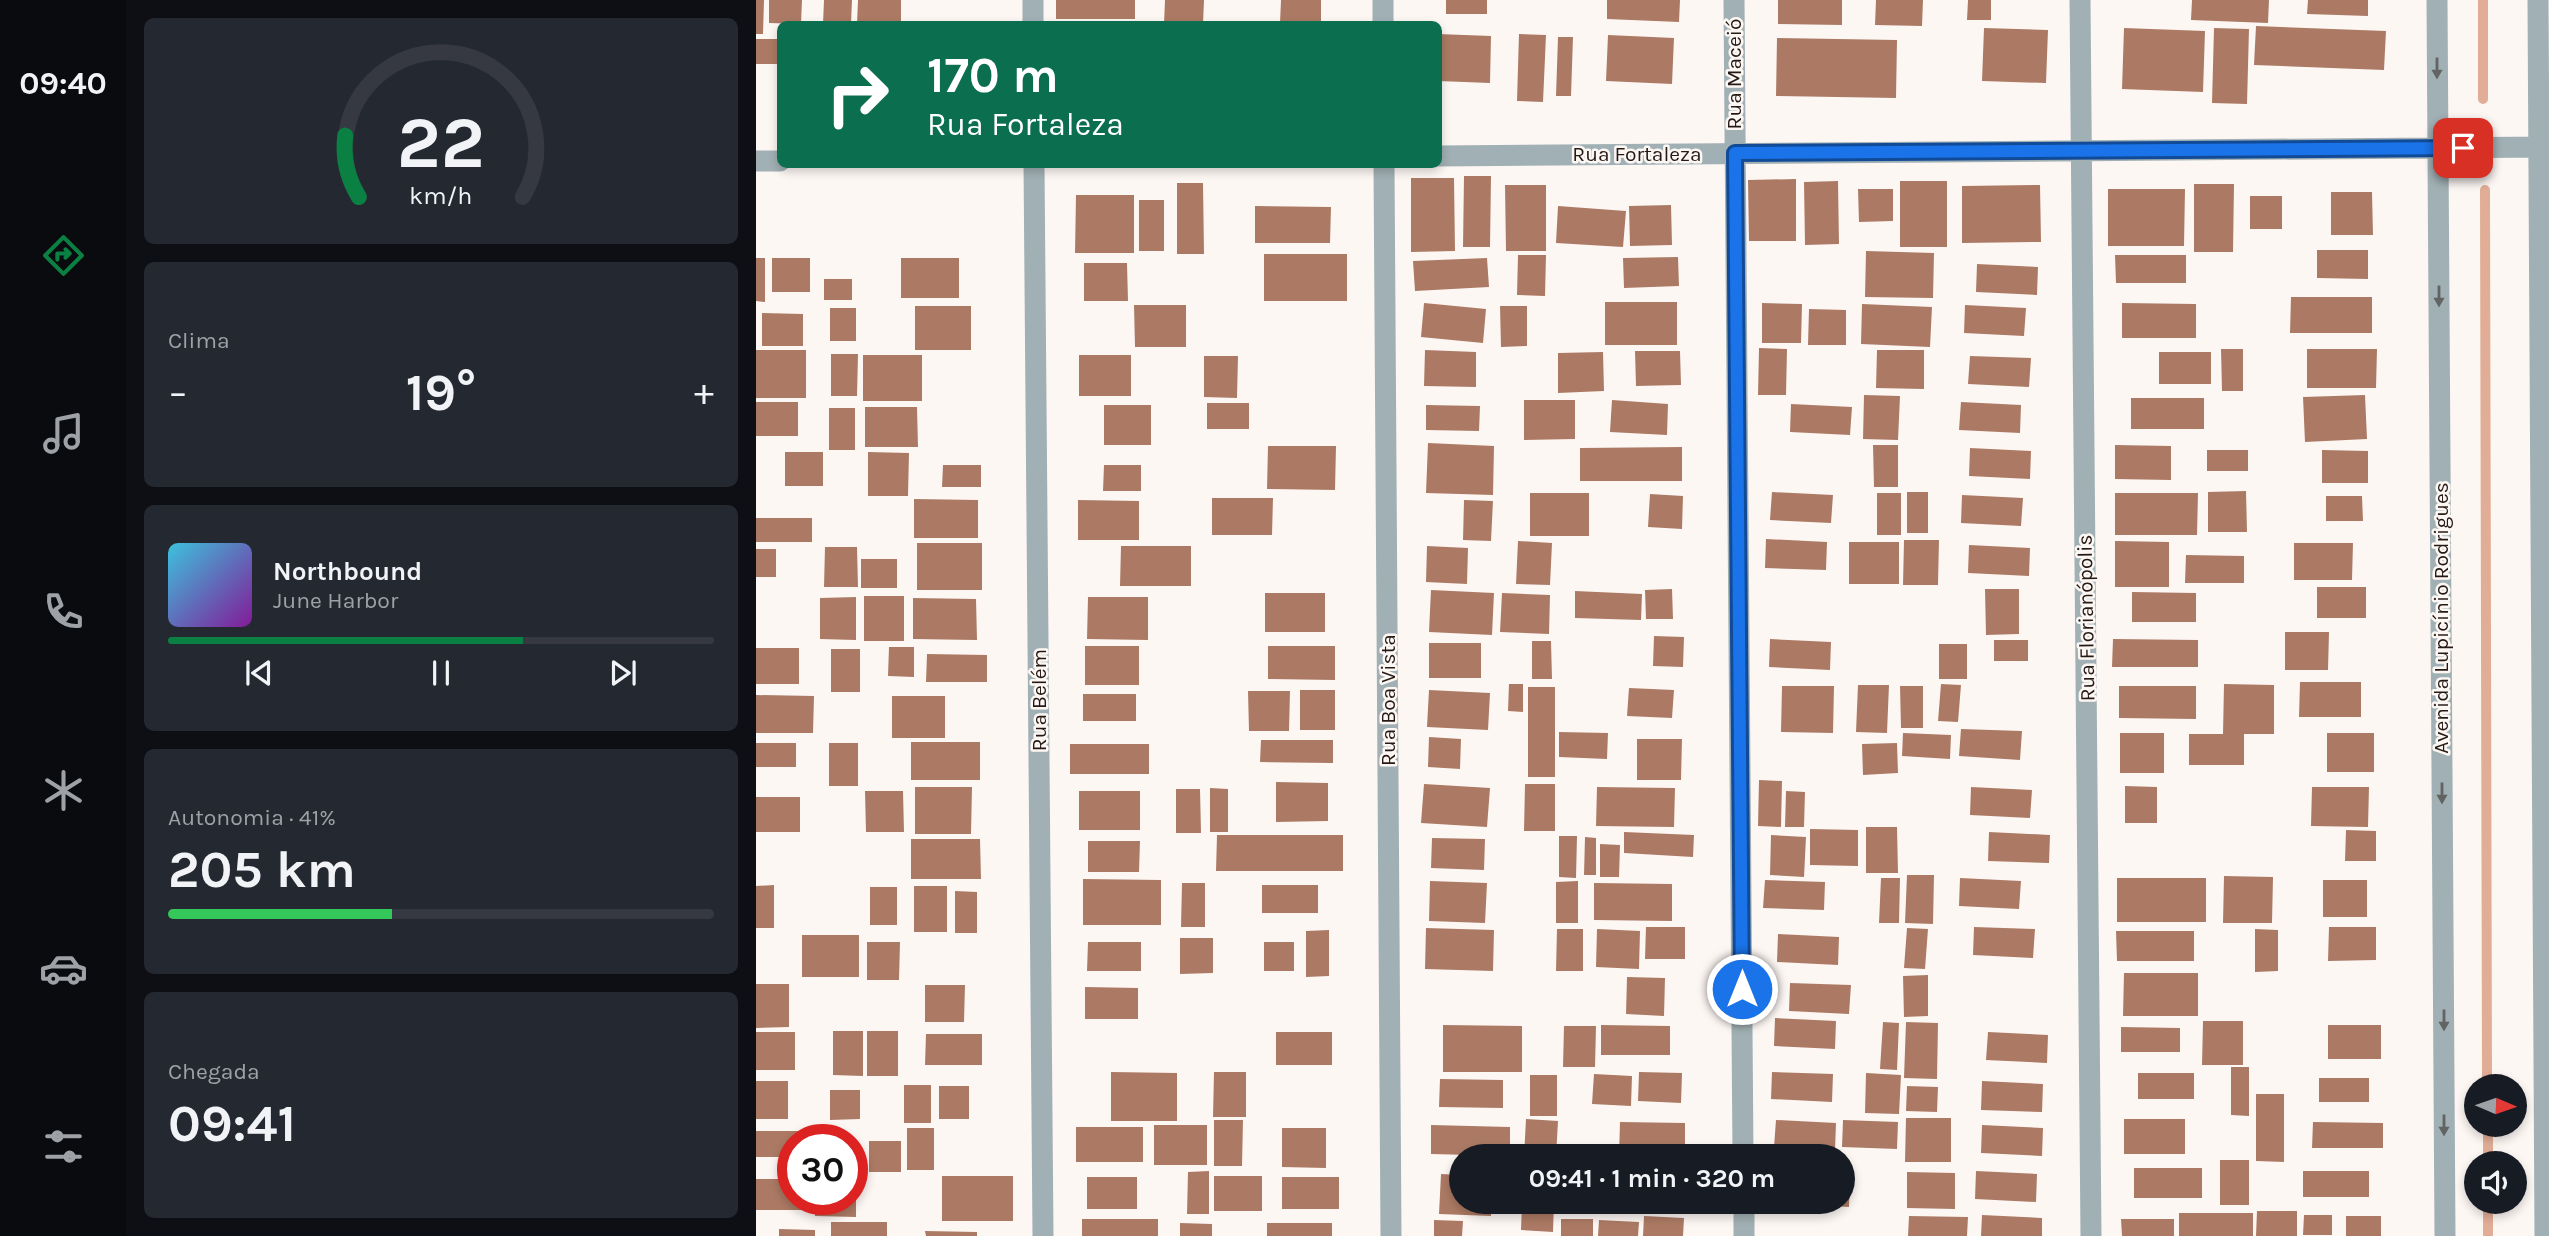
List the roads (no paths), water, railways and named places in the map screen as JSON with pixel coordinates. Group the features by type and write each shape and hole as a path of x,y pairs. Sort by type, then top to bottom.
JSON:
{"street":[{"path":"1033,0 1033,21"},
{"path":"1383,0 1383,21"},
{"name":"Rua Maceió","path":"1734,0 1743,1144"},
{"name":"Rua Florianópolis","path":"2080,0 2091,1236"},
{"name":"Avenida Lupicínio Rodrigues","path":"2437,0 2445,1236"},
{"path":"2538,0 2544,147 2545,1236"},
{"name":"Rua Fortaleza","path":"1442,156 2544,147"},
{"path":"756,161 777,161"},
{"name":"Rua Belém","path":"1034,168 1043,1236"},
{"name":"Rua Boa Vista","path":"1384,168 1391,1236"},
{"path":"1744,1214 1744,1236"}],"waterway":[{"path":"2483,0 2483,99"},
{"path":"2485,190 2487,1074"},
{"path":"2488,1138 2488,1151"},
{"path":"2488,1214 2488,1236"}]}
